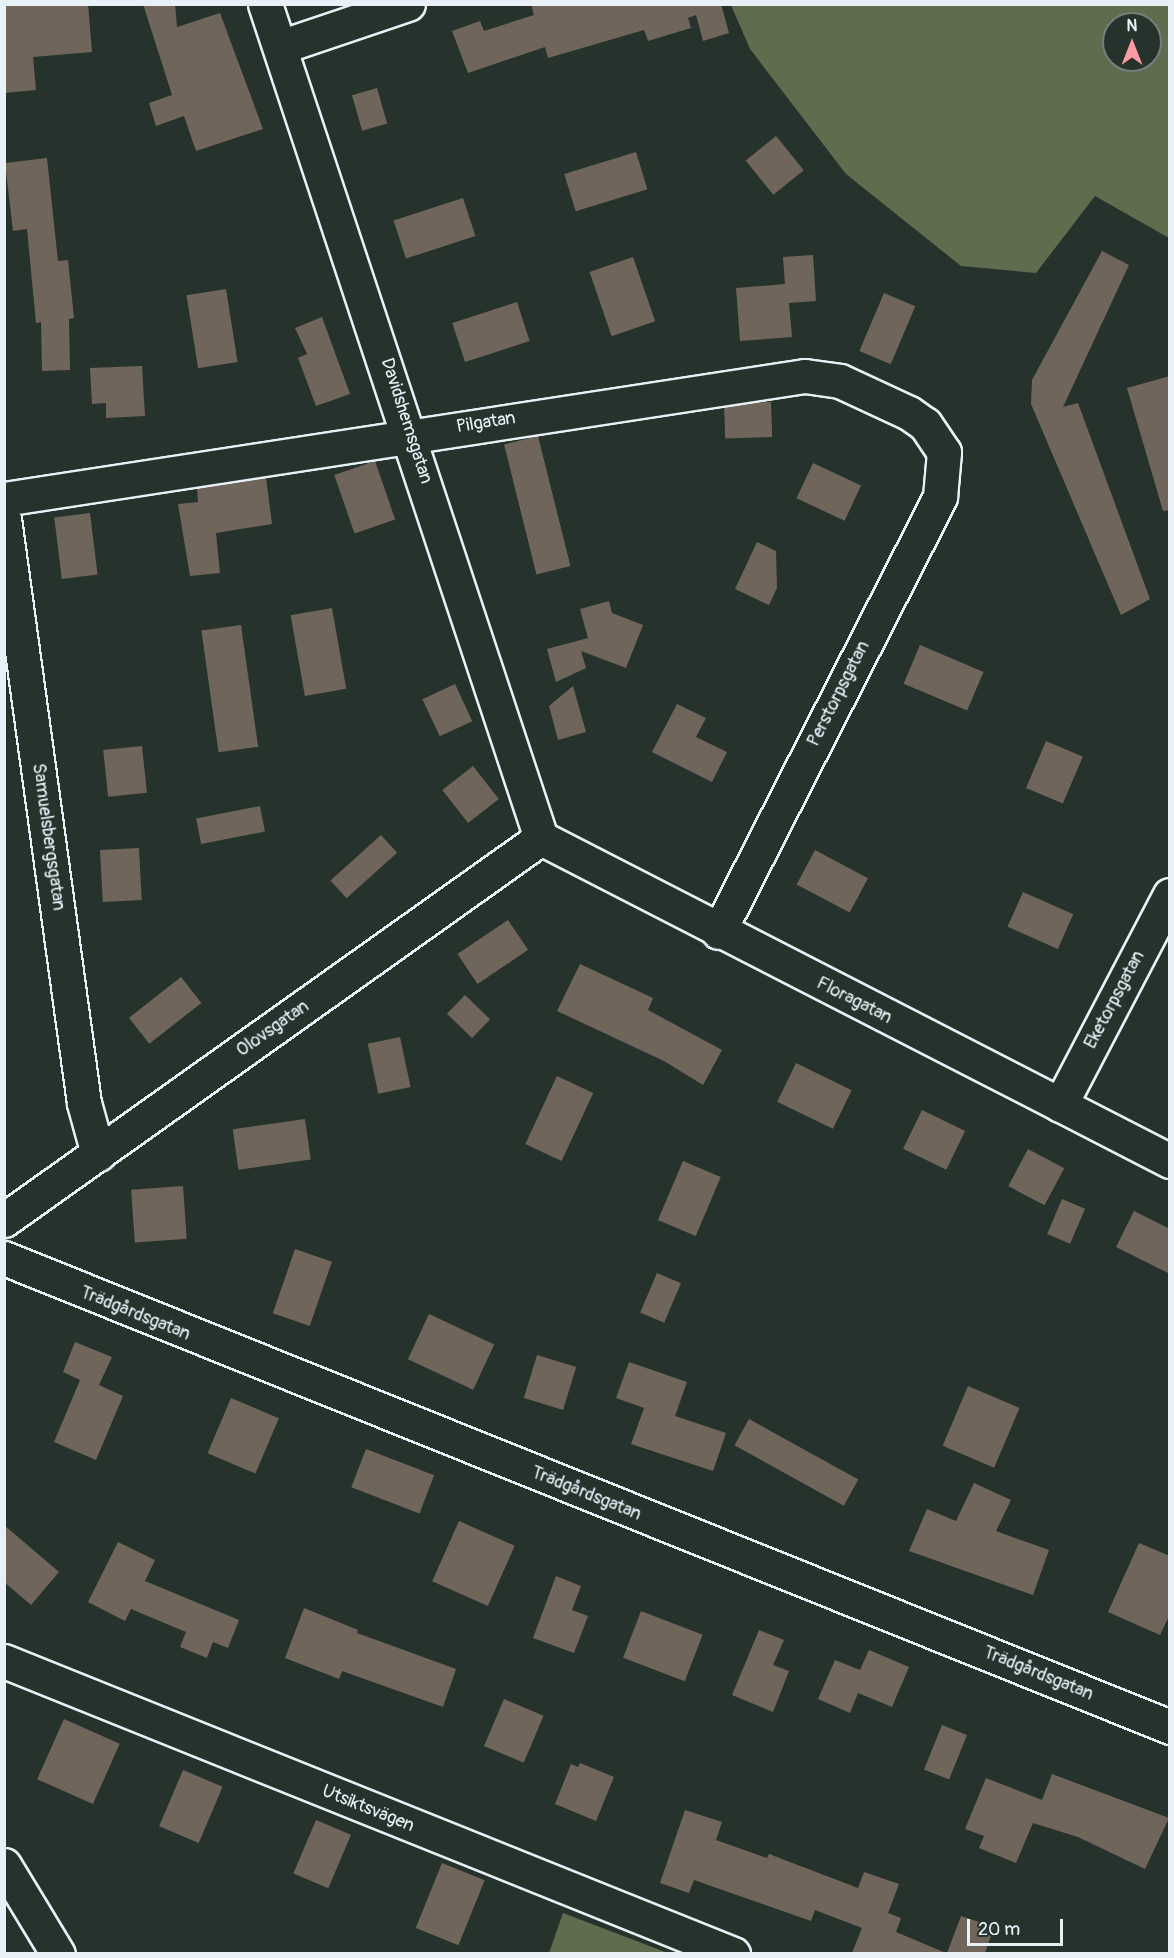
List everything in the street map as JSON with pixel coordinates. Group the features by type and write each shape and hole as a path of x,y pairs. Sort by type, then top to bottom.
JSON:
{"street":[{"name":"Davidshemsgatan","path":"265,4 411,435 541,838"},
{"path":"280,47 408,4"},
{"name":"Pilgatan","path":"4,499 720,385 821,376 909,413 925,424 944,452"},
{"name":"Perstorpsgatan","path":"718,932 940,497 944,452"},
{"name":"Samuelsbergsgatan","path":"4,519 84,1103 98,1154"},
{"name":"Floragatan","path":"541,838 718,932 1170,1161"},
{"name":"Olovsgatan","path":"4,1220 541,838"},
{"name":"Eketorpsgatan","path":"1060,1105 1170,895"},
{"name":"Trädgårdsgatan","path":"4,1258 1170,1726"},
{"name":"Utsiktsvägen","path":"4,1661 733,1953"},
{"path":"4,1865 58,1953"}],"green space":[{"path":"731,5 1169,5 1169,238 1095,196 1036,273 961,266 846,174 750,49"},
{"path":"563,1913 668,1953 549,1953"}],"building":[{"path":"4,4 88,4 92,52 33,57 36,90 4,93"},
{"path":"143,4 175,4 177,27 220,13 263,129 196,151 184,116 156,126 149,103 172,95"},
{"path":"531,4 721,4 729,33 703,41 696,15 688,18 691,28 648,41 644,30 548,58 545,47 468,73 452,31 480,21 484,31 534,15"},
{"path":"377,88 387,124 362,131 352,95"},
{"path":"776,136 804,170 773,195 746,161"},
{"path":"636,152 647,189 576,211 564,174"},
{"path":"47,158 58,261 68,260 74,318 69,319 70,370 42,371 41,322 36,323 27,229 13,231 5,163"},
{"path":"463,198 475,236 406,259 394,221"},
{"path":"1102,251 1129,265 1063,407 1078,403 1150,599 1121,615 1031,404 1032,380"},
{"path":"813,255 816,301 789,303 792,337 740,341 736,288 785,284 783,257"},
{"path":"633,257 655,321 612,336 590,272"},
{"path":"226,289 238,362 198,368 186,295"},
{"path":"884,293 915,306 891,364 859,351"},
{"path":"517,302 530,341 465,362 452,323"},
{"path":"322,317 350,394 316,406 298,358 307,354 295,328"},
{"path":"142,366 145,416 106,418 106,403 92,404 90,368"},
{"path":"1170,376 1170,510 1163,511 1127,388"},
{"path":"771,402 772,437 725,439 724,404"},
{"path":"538,436 570,566 536,574 504,444"},
{"path":"375,461 395,520 355,534 334,475"},
{"path":"813,463 861,485 845,521 797,498"},
{"path":"266,478 272,524 216,533 220,573 190,576 178,504 198,502 197,488"},
{"path":"90,513 98,575 62,579 54,517"},
{"path":"757,542 776,551 777,588 769,605 735,589"},
{"path":"609,601 612,613 643,625 626,668 581,651 586,668 556,682 547,649 588,638 580,609"},
{"path":"332,608 346,689 305,696 291,615"},
{"path":"241,625 258,747 219,752 201,631"},
{"path":"920,645 984,672 967,711 904,684"},
{"path":"455,684 472,721 440,736 422,699"},
{"path":"573,686 586,732 558,740 549,706"},
{"path":"677,704 706,718 696,737 727,752 712,782 652,752"},
{"path":"1046,741 1083,757 1063,804 1026,788"},
{"path":"142,746 147,793 108,797 103,750"},
{"path":"473,766 499,799 468,823 442,790"},
{"path":"260,806 265,832 201,844 196,818"},
{"path":"381,835 397,853 347,898 330,881"},
{"path":"139,848 142,900 103,902 100,850"},
{"path":"815,850 868,878 850,913 797,884"},
{"path":"1023,892 1073,914 1058,949 1008,927"},
{"path":"508,920 528,950 478,984 457,954"},
{"path":"580,964 653,998 648,1010 722,1050 703,1085 664,1061 557,1011"},
{"path":"181,977 201,1003 149,1044 129,1018"},
{"path":"465,995 490,1019 472,1038 447,1014"},
{"path":"400,1037 411,1087 378,1094 368,1044"},
{"path":"796,1063 852,1090 833,1129 777,1102"},
{"path":"557,1076 593,1093 562,1161 525,1144"},
{"path":"922,1110 965,1131 946,1170 903,1149"},
{"path":"305,1119 311,1160 238,1170 233,1129"},
{"path":"1028,1149 1064,1168 1044,1205 1008,1186"},
{"path":"683,1161 721,1177 696,1236 658,1220"},
{"path":"183,1186 187,1239 135,1242 131,1190"},
{"path":"1062,1199 1085,1209 1070,1244 1047,1234"},
{"path":"1134,1211 1170,1229 1170,1274 1116,1247"},
{"path":"295,1249 332,1262 310,1326 273,1313"},
{"path":"657,1273 681,1283 664,1323 640,1313"},
{"path":"429,1314 494,1344 473,1390 408,1359"},
{"path":"75,1342 112,1357 99,1385 123,1396 96,1460 54,1442 80,1380 63,1372"},
{"path":"537,1355 576,1367 563,1410 524,1398"},
{"path":"629,1362 687,1382 675,1416 726,1433 713,1471 631,1444 644,1408 616,1398"},
{"path":"968,1386 1020,1408 994,1468 943,1446"},
{"path":"231,1398 279,1418 255,1474 208,1453"},
{"path":"749,1419 858,1480 844,1506 734,1445"},
{"path":"366,1449 434,1475 419,1513 351,1487"},
{"path":"974,1483 1011,1500 996,1531 1049,1550 1033,1595 909,1551 927,1509 956,1521"},
{"path":"459,1521 515,1546 488,1606 432,1581"},
{"path":"4,1525 59,1572 31,1605 4,1582"},
{"path":"118,1542 155,1560 145,1581 239,1620 228,1648 213,1642 207,1658 180,1647 186,1632 131,1609 125,1621 88,1602"},
{"path":"1139,1543 1170,1556 1170,1614 1160,1635 1108,1612"},
{"path":"556,1576 581,1586 572,1610 588,1616 574,1653 533,1638"},
{"path":"304,1608 358,1630 357,1633 456,1669 443,1707 342,1671 339,1679 285,1658"},
{"path":"641,1611 703,1635 685,1681 623,1658"},
{"path":"759,1630 784,1640 773,1665 789,1671 773,1712 732,1695"},
{"path":"869,1650 909,1667 892,1707 858,1693 850,1713 818,1699 835,1660 860,1670"},
{"path":"504,1699 544,1716 524,1763 484,1746"},
{"path":"64,1719 120,1744 93,1804 37,1779"},
{"path":"942,1725 967,1735 949,1780 924,1770"},
{"path":"580,1763 614,1777 596,1821 555,1804 571,1764 578,1767"},
{"path":"183,1770 223,1787 199,1843 159,1826"},
{"path":"1052,1774 1169,1818 1145,1869 1078,1837 1033,1823 1016,1863 979,1848 984,1836 965,1829 986,1778 1042,1800"},
{"path":"685,1810 722,1822 716,1840 767,1858 769,1854 858,1888 864,1872 899,1884 888,1913 901,1918 896,1932 946,1953 852,1953 862,1928 815,1910 811,1921 694,1880 689,1893 660,1883"},
{"path":"316,1820 351,1835 328,1888 293,1873"},
{"path":"442,1863 485,1880 458,1945 416,1928"},
{"path":"961,1916 994,1927 985,1953 947,1953"}]}
